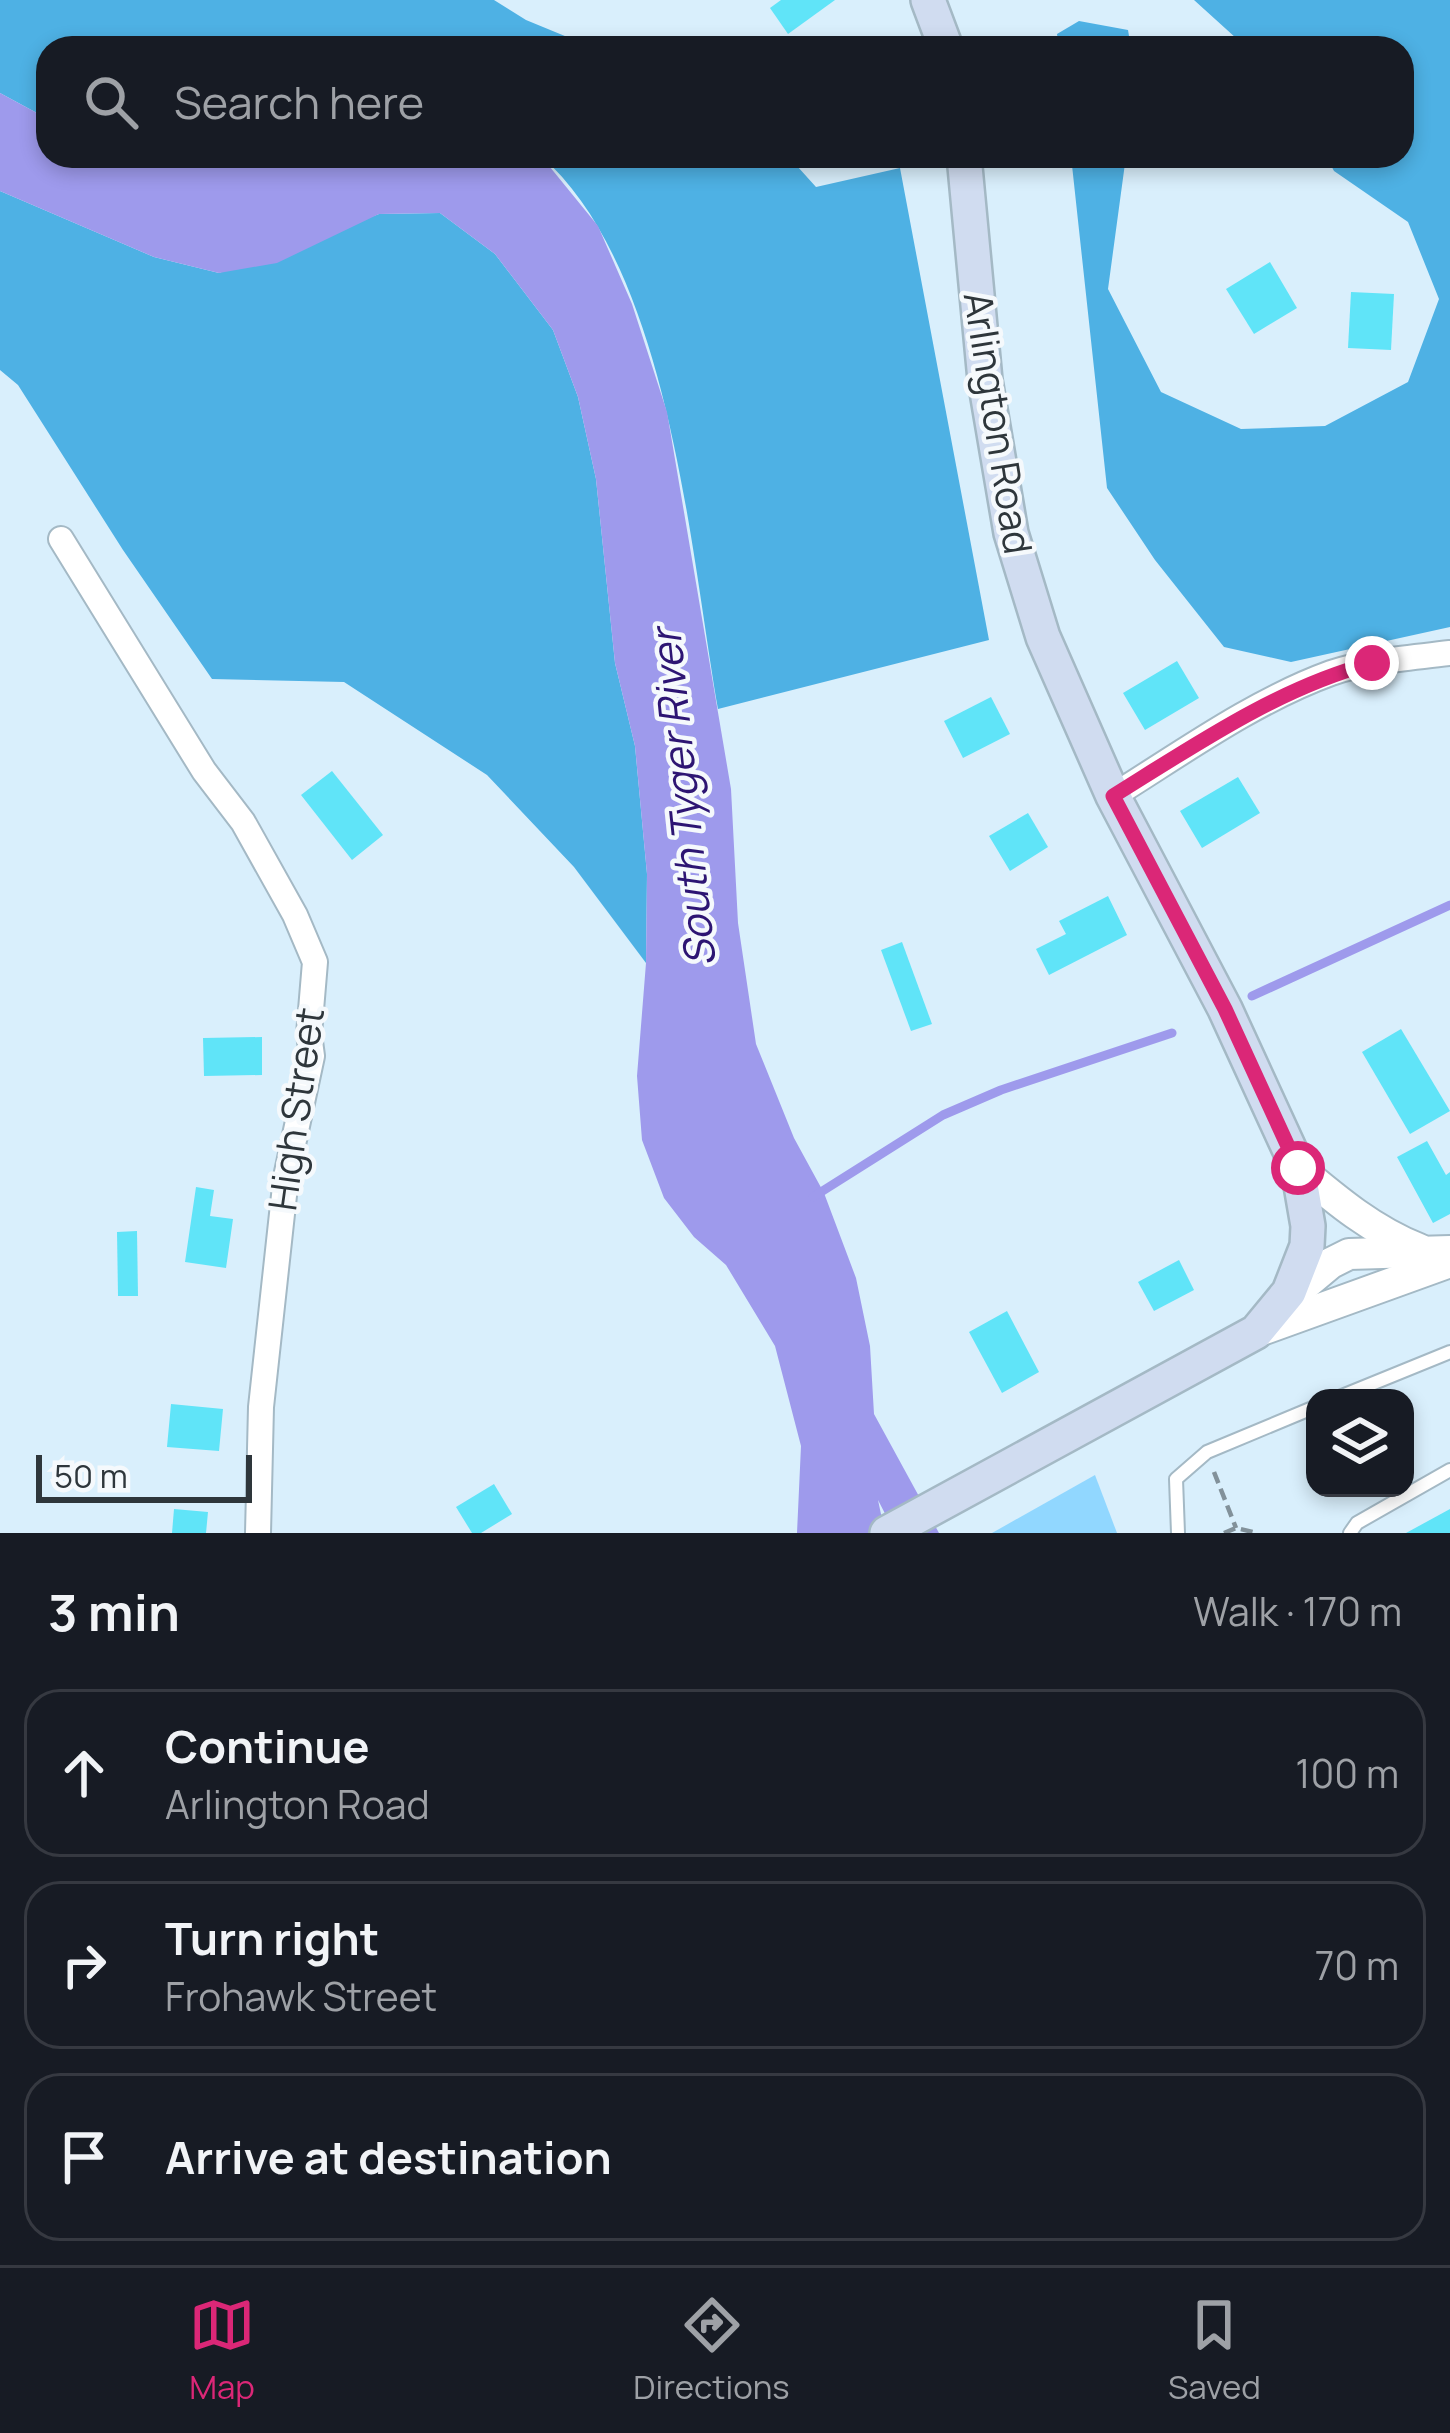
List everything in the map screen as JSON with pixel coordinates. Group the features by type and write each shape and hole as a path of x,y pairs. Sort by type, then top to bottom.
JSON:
{"main road":[{"path":"928,0 942,36"},
{"name":"Arlington Road","path":"886,1533 1256,1332 1312,1260 1298,1168 1225,1009 1113,796 1043,637 1011,533 985,380 965,168"}],"street":[{"name":"High Street","path":"61,539 204,771 243,822 295,915 315,962 309,1034 312,1056 286,1177 261,1407 258,1533"},
{"path":"1113,796 1261,707 1331,674 1372,663 1450,653"},
{"path":"1298,1168 1391,1238 1435,1250"},
{"path":"1377,1289 1355,1292 1332,1287 1312,1260 1435,1250"},
{"path":"1256,1332 1450,1262"}],"lane":[{"path":"1359,1389 1450,1352"},
{"path":"1178,1533 1175,1479 1207,1452 1306,1411"},
{"path":"1350,1533 1357,1523 1450,1470"}],"path":[{"path":"1207,1452 1236,1528"},
{"path":"1224,1533 1236,1528 1257,1533"}],"shaded area":[{"path":"0,0 494,0 565,36 36,36 36,112 0,93"},
{"path":"1194,0 1450,0 1450,627 1291,662 1224,647 1155,560 1107,488 1072,168 1124,168 1108,289 1161,392 1241,429 1325,426 1408,382 1439,299 1408,222 1332,168 1414,168 1414,36 1234,36"},
{"path":"1079,21 1128,30 1129,36 1057,36"},
{"path":"552,168 799,168 816,187 900,168 989,640 718,709 667,414 646,338 619,267 584,205"},
{"path":"0,191 154,257 219,273 379,214 440,213 495,254 553,330 578,397 596,479 615,663 635,746 647,874 646,963 574,867 487,775 344,682 212,679 18,385 0,370"},
{"path":"1095,1475 1117,1533 992,1533"}],"water":[{"name":"South Tyger River","path":"0,93 36,112 36,168 551,168 598,226 632,304 667,412 731,789 738,923 756,1044 794,1138 824,1193 856,1278 870,1346 874,1414 939,1533 895,1533 878,1500 885,1533 797,1533 801,1446 775,1346 726,1265 694,1237 664,1198 642,1140 637,1076 647,874 635,746 615,663 596,479 578,397 553,330 495,254 440,213 379,214 277,263 219,273 154,257 0,191"}],"building":[{"path":"781,0 835,0 788,34 770,8"},
{"path":"1270,262 1297,308 1254,334 1226,289"},
{"path":"1351,292 1394,294 1391,350 1348,348"},
{"path":"1177,661 1199,698 1145,730 1123,693"},
{"path":"991,697 1010,734 963,758 944,721"},
{"path":"332,771 383,835 352,860 301,795"},
{"path":"1238,777 1260,813 1202,848 1180,811"},
{"path":"1028,813 1048,847 1010,871 989,836"},
{"path":"1108,896 1127,935 1049,975 1036,949 1066,934 1059,921"},
{"path":"902,942 932,1024 911,1031 881,950"},
{"path":"1401,1029 1450,1111 1410,1134 1362,1052"},
{"path":"262,1037 262,1075 204,1076 203,1038"},
{"path":"1427,1141 1446,1175 1450,1172 1450,1214 1433,1223 1397,1157"},
{"path":"196,1187 214,1190 210,1216 233,1219 226,1268 185,1262"},
{"path":"137,1231 138,1296 118,1296 117,1232"},
{"path":"1179,1260 1194,1290 1154,1311 1138,1282"},
{"path":"1007,1311 1039,1372 1002,1393 969,1332"},
{"path":"171,1404 223,1409 219,1451 167,1447"},
{"path":"494,1484 512,1514 481,1533 472,1533 456,1507"},
{"path":"174,1509 208,1512 206,1533 172,1533"},
{"path":"1450,1509 1450,1533 1406,1533"}],"waterway":[{"path":"1252,996 1450,905"},
{"path":"813,1197 943,1115 1001,1090 1172,1033"}],"route":[{"path":"1298,1168 1225,1009 1113,796 1261,707 1331,674 1372,663"}]}
